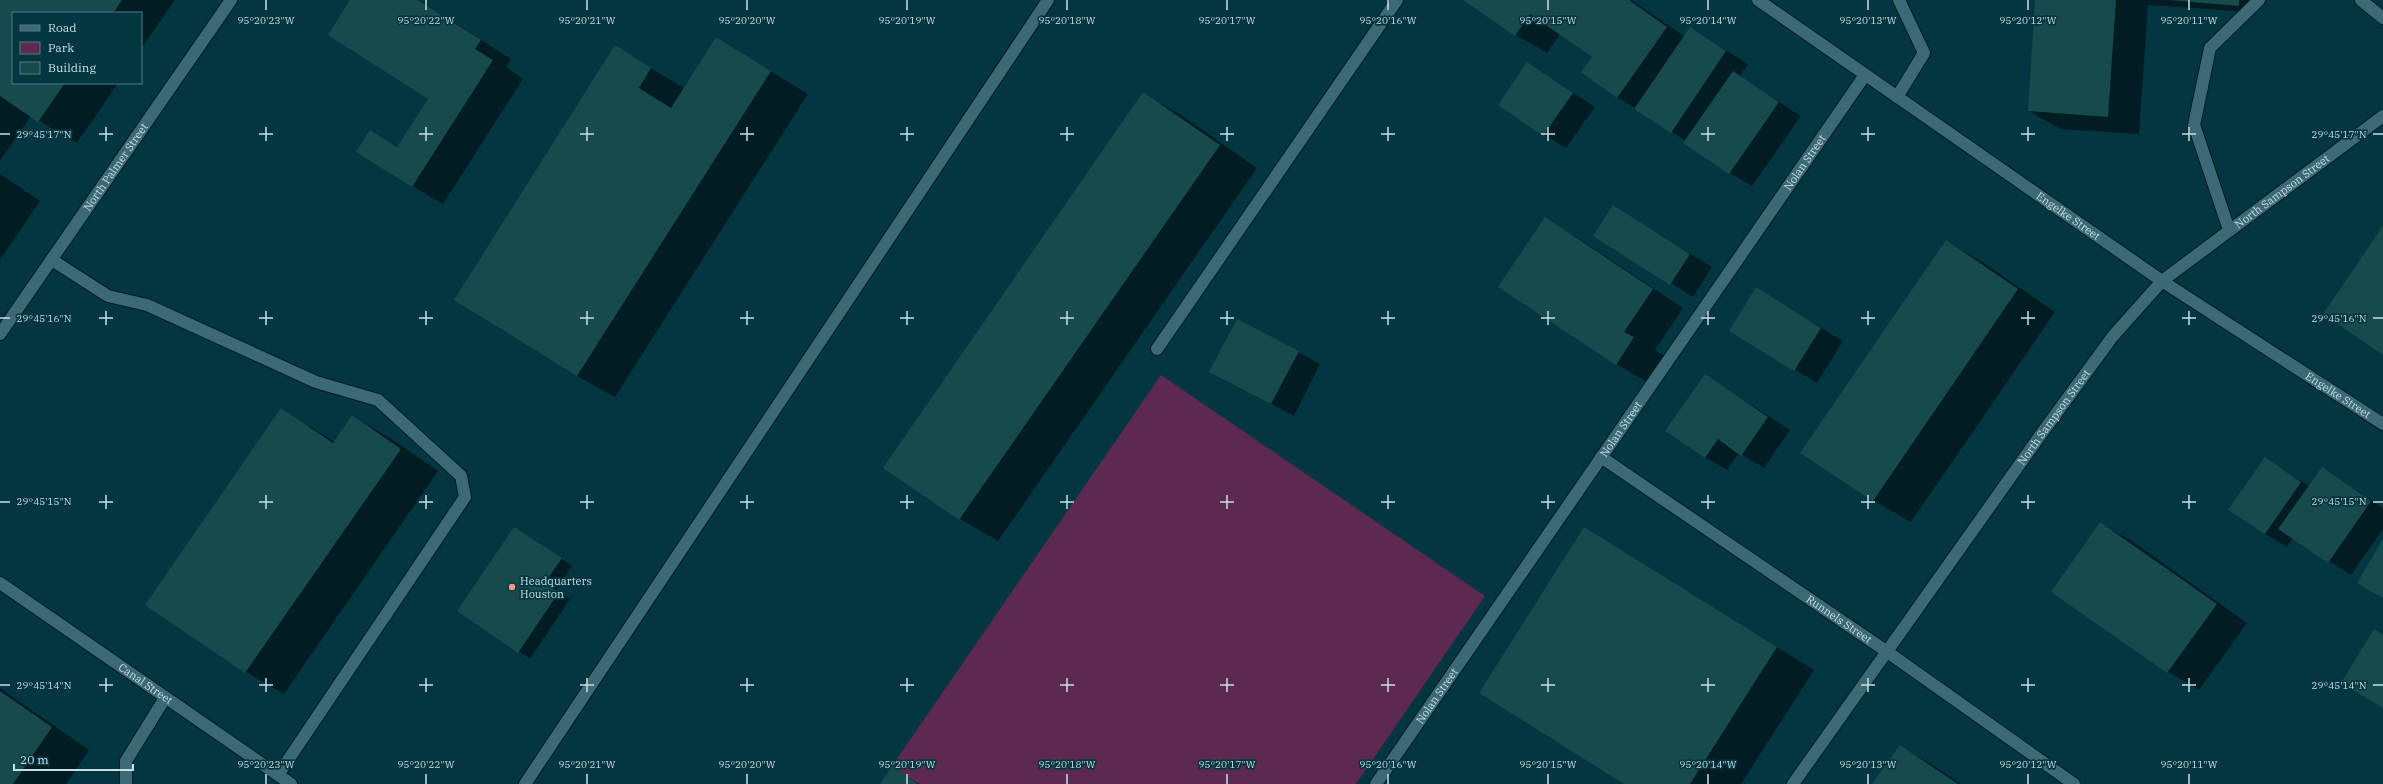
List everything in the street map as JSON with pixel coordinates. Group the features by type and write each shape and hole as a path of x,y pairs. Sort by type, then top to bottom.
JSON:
{"street":[{"name":"North Palmer Street","path":"0,334 230,0"},
{"path":"525,784 1048,0"},
{"path":"1157,349 1397,0"},
{"name":"Engelke Street","path":"1758,0 2162,281 2383,424"},
{"path":"1897,97 1924,53 1899,0"},
{"path":"2229,230 2194,125 2210,48 2259,0"},
{"path":"2361,0 2383,18"},
{"name":"Nolan Street","path":"1376,784 1866,75"},
{"name":"North Sampson Street","path":"1793,784 2038,437 2114,336 2162,281 2383,116"},
{"path":"52,260 108,296 147,305 316,382 378,400 461,476 465,497 278,775"},
{"name":"Runnels Street","path":"1601,457 1886,651 2074,784"},
{"name":"Canal Street","path":"0,583 291,784"},
{"path":"126,784 126,760 165,698"}],"green space":[{"path":"1161,375 1485,596 1356,784 918,784 892,766"}],"building":[{"path":"0,0 122,0 114,12 12,12 12,84 64,84 38,122 0,96"},
{"path":"350,0 418,0 481,40 475,49 493,60 412,187 356,152 370,130 397,147 428,99 328,35"},
{"path":"1463,0 1629,0 1667,27 1617,98 1581,72 1592,57 1530,14 1515,36"},
{"path":"2035,0 2116,0 2108,117 2028,111"},
{"path":"2169,0 2239,0 2239,6"},
{"path":"1690,27 1726,51 1671,133 1634,109"},
{"path":"716,37 771,71 577,376 454,300 615,45 651,68 639,88 671,108"},
{"path":"1527,62 1573,93 1543,136 1498,105"},
{"path":"1733,71 1779,102 1729,174 1683,143"},
{"path":"1143,92 1220,145 959,520 883,468"},
{"path":"1613,205 1690,254 1670,285 1593,236"},
{"path":"1545,217 1653,289 1624,332 1634,337 1616,365 1498,287"},
{"path":"2383,226 2383,355 2323,314"},
{"path":"1946,240 2018,289 1873,501 1800,453"},
{"path":"1756,287 1821,328 1794,371 1729,331"},
{"path":"1237,319 1299,351 1271,404 1209,372"},
{"path":"1705,374 1768,417 1741,456 1718,439 1705,458 1665,431"},
{"path":"281,408 333,443 352,415 401,449 245,673 145,605"},
{"path":"2265,457 2301,482 2265,534 2228,510"},
{"path":"2322,467 2371,501 2328,563 2278,529"},
{"path":"2100,522 2217,604 2167,673 2051,592"},
{"name":"Headquarters Houston","path":"514,527 562,558 545,583 559,592 518,653 457,611"},
{"path":"1584,527 1777,647 1690,784 1624,784 1479,693"},
{"path":"2383,539 2383,598 2357,583"},
{"path":"2374,629 2383,635 2383,708 2341,683"},
{"path":"0,691 52,727 13,784 0,784"},
{"path":"1900,745 1958,784 1872,784"},
{"path":"892,766 918,784 880,784"}],"place":[{"name":"Headquarters Houston","path":"512,587"}]}
